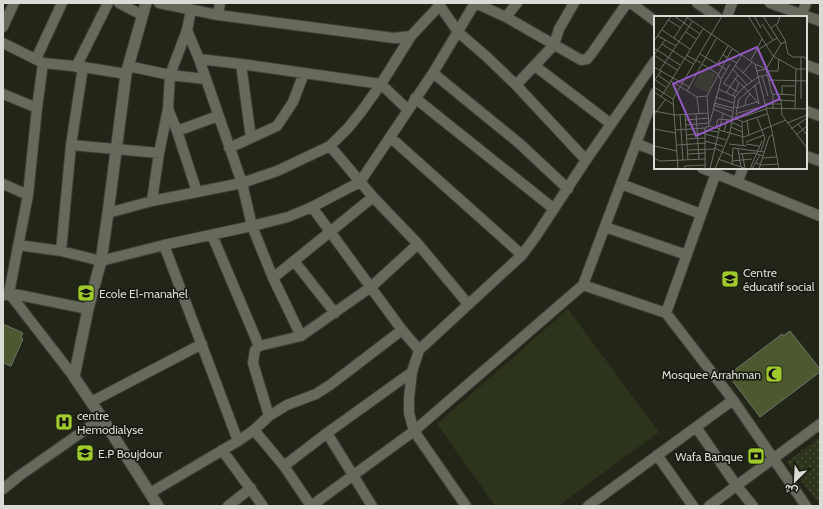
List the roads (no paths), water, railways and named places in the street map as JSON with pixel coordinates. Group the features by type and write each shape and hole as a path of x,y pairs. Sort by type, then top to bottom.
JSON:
{"main road":[{"path":"146,3 127,70 101,261 88,309 74,377 158,506"}],"street":[{"path":"3,27 14,3"},
{"path":"62,3 40,61 28,195 18,244 8,275 6,295 74,377"},
{"path":"62,251 71,145 80,67 108,3"},
{"path":"119,3 142,15"},
{"path":"159,3 218,15 394,38 411,36"},
{"path":"218,15 220,3"},
{"path":"18,244 62,251 101,261 288,217 312,207 360,182 433,73 475,3 506,18 581,60 586,59 592,53 627,3"},
{"path":"506,18 516,3"},
{"path":"516,85 554,45 559,29 574,3"},
{"path":"631,3 654,20"},
{"path":"697,3 716,16"},
{"path":"727,16 732,3"},
{"path":"770,3 802,16 806,3"},
{"path":"108,213 152,201 242,183 277,171 330,146 348,128 381,84 411,36 439,4 458,32 516,85 586,160"},
{"path":"152,201 159,153 168,109 170,75 187,30 191,10"},
{"path":"807,17 820,21"},
{"path":"187,30 199,59 242,183 252,226 273,278 301,336"},
{"path":"3,43 40,61 80,67 127,70 205,79"},
{"path":"199,59 381,84 408,110"},
{"path":"466,506 414,431 409,413 412,372 419,350 522,256 586,160 654,62"},
{"path":"241,64 251,138"},
{"path":"807,65 820,70"},
{"path":"535,66 611,124"},
{"path":"229,148 273,129 280,122 293,102 304,73"},
{"path":"433,73 520,144 568,189"},
{"path":"3,94 36,108"},
{"path":"415,98 554,209"},
{"path":"254,430 284,466 311,506 414,431 583,285 654,100"},
{"path":"168,109 177,131 196,192"},
{"path":"807,111 820,116"},
{"path":"177,131 218,116"},
{"path":"390,137 522,256"},
{"path":"636,144 654,150"},
{"path":"71,145 159,153"},
{"path":"330,146 373,197 418,244 468,304"},
{"path":"807,156 820,161"},
{"path":"705,169 820,216"},
{"path":"738,182 743,169"},
{"path":"666,313 716,173"},
{"path":"3,184 28,195"},
{"path":"621,184 702,214"},
{"path":"273,278 373,197"},
{"path":"312,207 402,330 419,350"},
{"path":"605,227 687,255"},
{"path":"212,235 259,346"},
{"path":"270,416 253,363 253,356 259,346 301,336 371,287 418,244"},
{"path":"164,245 238,441"},
{"path":"294,261 335,313"},
{"path":"583,285 666,313 733,400 806,506"},
{"path":"6,295 88,309"},
{"path":"150,493 238,441 270,416 287,405 316,394 330,385 402,330"},
{"path":"91,402 202,344"},
{"path":"284,466 412,372"},
{"path":"588,506 733,400"},
{"path":"3,489 19,476 102,418"},
{"path":"709,506 820,424"},
{"path":"696,427 736,485 753,506"},
{"path":"327,433 372,506"},
{"path":"222,450 263,506"},
{"path":"657,456 693,506"},
{"path":"3,479 19,476"},
{"path":"228,506 251,488"}],"place":[{"name":"Centre éducatif social","path":"730,279"},
{"name":"Ecole El-manahel","path":"86,293"},
{"name":"Mosquee Arrahman","path":"774,374"},
{"name":"centre Hemodialyse","path":"64,422"},
{"name":"E.P Boujdour","path":"85,453"},
{"name":"Wafa Banque","path":"756,456"}]}
